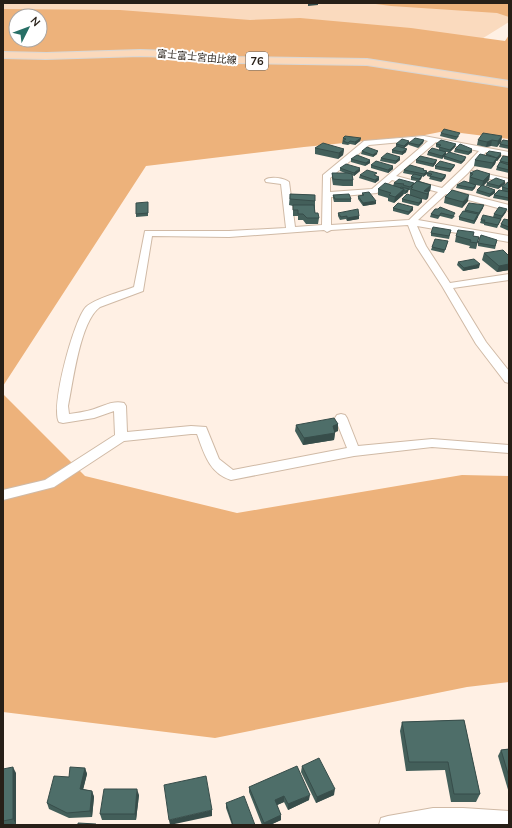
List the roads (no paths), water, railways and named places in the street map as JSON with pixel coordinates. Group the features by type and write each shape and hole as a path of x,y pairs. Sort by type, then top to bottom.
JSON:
{"main road":[{"name":"富士富士宮由比線","path":"3,55 140,53 172,54 243,61 367,62 509,84"}],"street":[{"path":"327,229 326,177 367,143 424,138 509,154"},
{"path":"326,195 374,191 435,139"},
{"path":"411,222 465,171 484,149"},
{"path":"465,171 509,180"},
{"path":"391,177 509,208"},
{"path":"269,180 285,182 291,231"},
{"path":"411,222 420,246 448,286 481,344 509,378"},
{"path":"121,437 120,406 107,408 94,414 63,419 62,406 75,344 89,310 96,305 139,288 148,234 230,234 327,229 411,222 509,239"},
{"path":"448,286 509,276"},
{"path":"341,418 354,451"},
{"path":"3,494 49,484 121,437 202,430 214,462 231,475 354,451 432,443 509,449"},
{"path":"388,825 411,819 457,817 509,820"}]}
